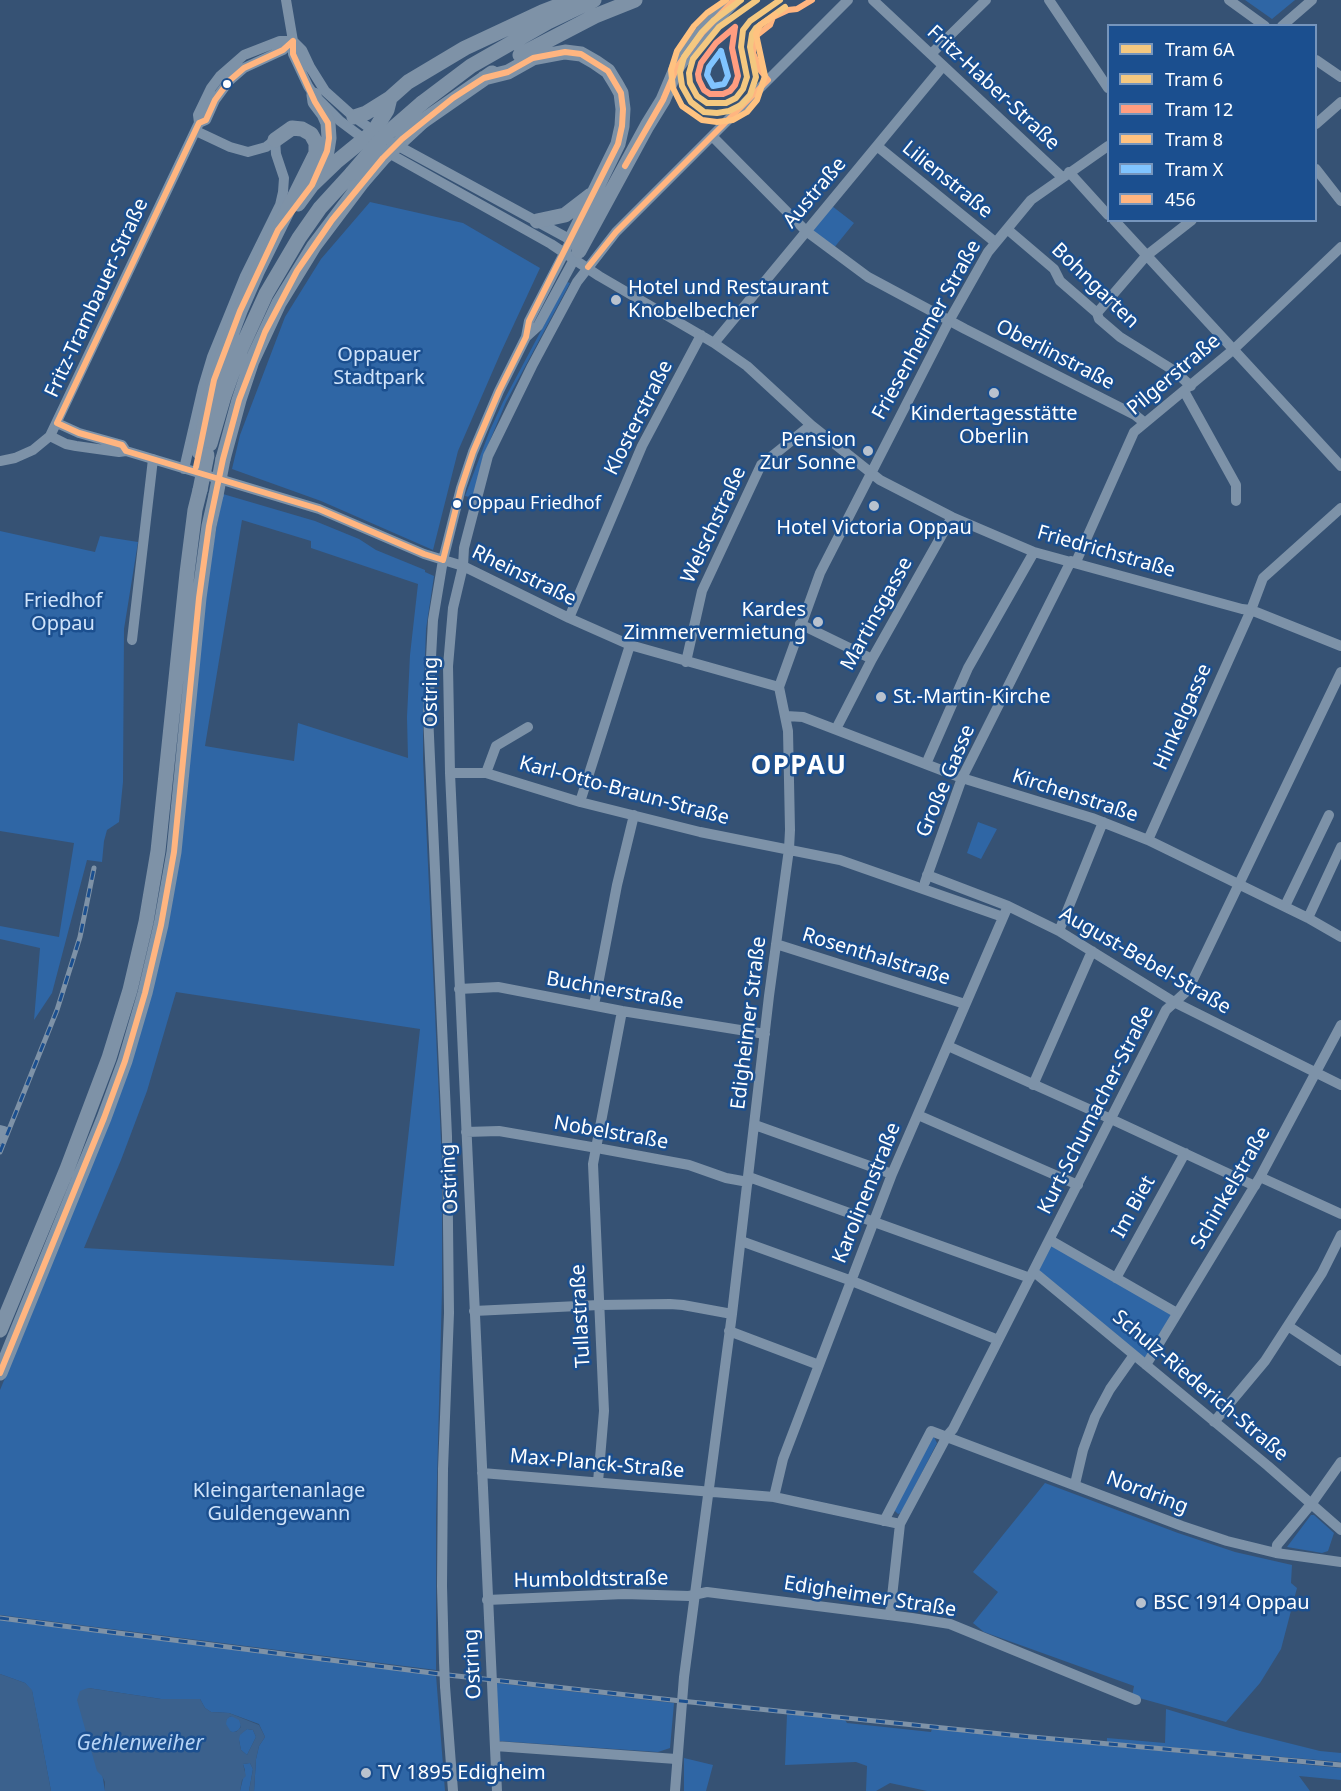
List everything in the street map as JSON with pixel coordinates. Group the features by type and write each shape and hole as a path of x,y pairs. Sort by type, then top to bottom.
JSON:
{"highway":[{"path":"354,117 366,113 390,98 408,82 465,48 573,0"},
{"path":"0,1372 104,1118 125,1060 145,993 161,925 174,852 199,598 209,526 223,459 252,361 297,271 383,137 422,103 471,66 548,22 594,0"},
{"path":"203,454 236,362 266,294 315,216 423,121 484,78 553,37 595,16 635,0"},
{"path":"572,250 663,100 677,67 702,33 734,0"},
{"path":"484,78 508,72 533,58 565,52 580,54 608,71 621,93 623,109 618,144 593,193 572,250"},
{"path":"312,185 327,151 329,138 328,123 315,102 314,95"},
{"path":"278,230 312,185 369,135 387,110 390,98"},
{"path":"0,1330 67,1169 101,1080 133,978 146,922 158,851 196,488 218,371 240,311 289,204 316,153 316,143 311,134 296,128 286,130 275,140"},
{"path":"537,221 565,215 593,193"}],"street":[{"path":"286,0 293,41 292,54 314,95 369,135 572,250"},
{"name":"Ostring","path":"497,1791 450,773 448,666 453,608 463,566 464,548 488,456 532,366 577,282 616,232 848,0"},
{"name":"Fritz-Haber-Straße","path":"873,0 1107,214"},
{"path":"932,54 986,0"},
{"path":"1048,0 1107,87"},
{"path":"1229,0 1262,24"},
{"path":"1284,24 1312,0"},
{"path":"293,41 302,50 325,91 354,117 369,135 537,221 572,250 588,267"},
{"name":"Fritz-Trambauer-Straße","path":"51,436 197,127 206,120 215,100 229,81 244,68 283,50 293,41"},
{"path":"1317,61 1341,77"},
{"name":"Austraße","path":"714,343 943,66"},
{"path":"1317,123 1341,102"},
{"path":"184,469 212,357 245,276 280,205 284,192 284,178 276,154 275,140 257,151 240,151 197,127"},
{"name":"Oberlinstraße","path":"712,136 806,231 868,276 1145,423"},
{"name":"Lilienstraße","path":"877,146 996,242"},
{"name":"Friesenheimer Straße","path":"870,472 988,252 1031,200 1107,147"},
{"path":"1317,170 1341,201"},
{"path":"1116,222 1340,463"},
{"path":"1097,313 1146,256 1189,222"},
{"name":"Bohngarten","path":"1007,229 1054,268 1060,281 1097,313 1099,319 1120,338 1173,370 1187,389"},
{"name":"Pilgerstraße","path":"1073,562 1134,432 1234,349 1341,247"},
{"name":"Ostring","path":"453,1791 445,1686 442,1586 443,1469 449,1313 447,1136 428,714 433,620 443,560 461,488 473,452 499,391 526,337 529,321 572,250"},
{"name":"Friedrichstraße","path":"588,267 599,276 714,343 747,366 811,425 880,480 951,517 1034,552 1251,610 1341,646"},
{"name":"Klosterstraße","path":"569,618 642,446 701,335"},
{"path":"1187,389 1236,485 1236,501"},
{"name":"Rheinstraße","path":"57,423 79,433 122,445 126,451"},
{"name":"Welschstraße","path":"686,662 702,591 761,465 811,425"},
{"path":"0,461 15,458 33,450 51,436"},
{"name":"Rheinstraße","path":"51,436 66,444 119,452 126,451 318,509 424,554 463,566 630,645 779,687"},
{"path":"132,640 153,459"},
{"path":"779,687 820,573 870,472"},
{"name":"Hinkelgasse","path":"1148,840 1251,610 1263,578 1341,508"},
{"name":"Martinsgasse","path":"836,729 951,517"},
{"path":"926,764 969,668 1034,552"},
{"name":"Große Gasse","path":"922,888 962,778 1073,562"},
{"path":"800,624 873,659"},
{"path":"580,802 630,645"},
{"name":"Kurt-Schumacher-Straße","path":"890,1614 900,1524 946,1436 953,1429 1166,1010 1188,990 1341,672"},
{"name":"Edigheimer Straße","path":"675,1791 681,1701 732,1314 789,849 788,731 779,687"},
{"name":"Kirchenstraße","path":"786,716 803,717 962,778 1103,822 1148,840 1240,884 1341,937"},
{"path":"486,773 496,746 528,727"},
{"name":"Karl-Otto-Braun-Straße","path":"450,773 486,773 580,802 700,832 789,849"},
{"path":"594,1005 617,885 634,815"},
{"path":"1285,906 1329,815"},
{"path":"1059,931 1103,822"},
{"path":"1308,918 1341,847"},
{"name":"August-Bebel-Straße","path":"789,849 840,860 1059,931 1174,1002 1341,1085"},
{"name":"August-Bebel-Straße","path":"927,876 1006,912"},
{"name":"Karolinenstraße","path":"774,1497 783,1459 891,1174 1006,912"},
{"name":"Rosenthalstraße","path":"776,944 965,1004"},
{"path":"1033,1085 1092,951"},
{"name":"Buchnerstraße","path":"459,989 498,987 622,1011 765,1034"},
{"name":"Tullastraße","path":"598,1482 604,1411 593,1164 622,1011"},
{"name":"Schinkelstraße","path":"1146,1365 1258,1181 1341,1025"},
{"path":"948,1046 1185,1153 1341,1214"},
{"path":"918,1115 1078,1185"},
{"path":"755,1125 891,1174"},
{"path":"0,1130 3,1131 0,1139"},
{"name":"Nobelstraße","path":"465,1132 499,1131 689,1166 726,1178 749,1179 1032,1275"},
{"name":"Im Biet","path":"1116,1278 1185,1153"},
{"path":"1214,1422 1265,1361 1322,1273 1341,1234"},
{"path":"741,1240 852,1281 998,1340"},
{"path":"1050,1240 1177,1313"},
{"name":"Schulz-Riederich-Straße","path":"1032,1275 1134,1355 1312,1503 1341,1530"},
{"path":"474,1311 599,1305 684,1305 732,1314"},
{"path":"1288,1326 1341,1361"},
{"path":"729,1331 819,1365"},
{"path":"1075,1484 1083,1450 1095,1417 1110,1389 1134,1355"},
{"path":"884,1521 931,1431 946,1436"},
{"name":"Nordring","path":"946,1436 1227,1541 1276,1553 1341,1562"},
{"path":"1276,1553 1277,1545 1312,1503 1341,1462"},
{"name":"Max-Planck-Straße","path":"483,1473 708,1491"},
{"path":"708,1491 774,1497 900,1524"},
{"name":"Edigheimer Straße","path":"694,1594 707,1593 890,1614 950,1624 1136,1700"},
{"name":"Humboldtstraße","path":"488,1600 624,1594 684,1596 694,1594"},
{"path":"495,1746 676,1759"}],"green space":[{"path":"1245,0 1295,0 1272,19"},
{"name":"Oppauer Stadtpark","path":"370,202 463,223 540,268 458,451 433,550 321,501 232,469 240,435 285,317 321,259"},
{"path":"832,206 854,223 833,249 811,232"},
{"path":"567,282 570,283 506,402 483,457 473,498 465,496 503,402"},
{"name":"Kleingartenanlage Guldengewann","path":"223,494 315,521 359,539 376,550 434,576 426,629 423,759 442,1162 436,1670 0,1615 0,1390 30,1318 153,987 212,551","holes":["242,520 311,541 311,548 418,584 410,655 408,758 298,723 294,761 205,746","176,992 420,1029 394,1266 84,1248 147,1091"]},
{"name":"Friedhof Oppau","path":"0,531 95,552 100,536 138,542 124,629 123,782 119,822 107,830 102,862 87,860 52,993 34,1020 40,948 0,939 0,926 59,937 74,843 0,831"},
{"path":"978,822 997,829 981,859 967,853"},
{"path":"1051,1244 1173,1314 1145,1360 1038,1271"},
{"path":"934,1437 937,1443 901,1513 898,1514 894,1510 930,1439"},
{"name":"BSC 1914 Oppau","path":"1045,1483 1235,1552 1292,1565 1291,1583 1297,1588 1281,1649 1260,1683 1226,1722 1132,1696 1134,1686 984,1632 973,1623 998,1592 973,1572"},
{"path":"1311,1515 1314,1515 1334,1533 1328,1551 1322,1553 1287,1547"},
{"path":"0,1620 436,1675 445,1791 254,1791 256,1759 259,1746 265,1737 259,1724 229,1713 211,1712 205,1708 200,1699 161,1699 88,1688 105,1791 51,1791 32,1691 25,1683 0,1674"},
{"path":"496,1683 674,1703 670,1748 658,1752 499,1741"},
{"path":"1166,1709 1240,1731 1320,1751 1341,1753 1341,1762 1107,1742 1107,1738 1165,1743"},
{"path":"787,1714 931,1732 932,1729 1341,1768 1341,1780 1299,1776 1310,1791 927,1791 890,1783 876,1791 866,1791 867,1766 856,1762 785,1765"},
{"path":"233,1716 241,1724 233,1732 225,1724"},
{"path":"247,1729 253,1730 256,1737 247,1755 241,1750 239,1735"},
{"path":"684,1758 713,1765 706,1791 684,1791"},
{"path":"250,1763 253,1769 249,1791 240,1791 245,1770 243,1764"}],"water":[{"path":"0,1674 25,1683 32,1690 51,1791 0,1791"},
{"name":"Gehlenweiher","path":"88,1688 161,1699 200,1699 205,1708 211,1712 229,1713 259,1725 265,1737 259,1746 256,1759 254,1791 249,1791 253,1769 250,1763 243,1764 246,1776 242,1780 240,1791 105,1791 105,1782 97,1771 77,1700 80,1691","holes":["231,1716 240,1723 241,1727 236,1732 231,1732 226,1724 227,1719","247,1729 253,1730 256,1737 247,1755 241,1750 239,1740 240,1735"]}],"railway":[{"path":"0,1152 57,1010 80,937 94,868"},
{"path":"0,1618 448,1675 681,1701 1021,1736 1341,1765"}],"tram line":[{"name":"8","path":"726,0 707,13 694,26 677,51 671,70 673,88 682,106 702,120 717,122 733,120 747,112 757,100 765,76 756,34 760,25 775,15"},
{"name":"6","path":"741,0 713,21 684,57 680,72 682,86 691,102 704,112 729,111 741,105 750,95 756,77 750,47 752,34 756,28 785,7"},
{"name":"6A","path":"757,0 719,27 693,59 689,73 690,83 697,96 707,103 726,103 736,98 743,89 747,77 741,47 743,30 750,21 780,0"},
{"name":"12","path":"735,27 732,48 738,76 735,85 723,94 710,94 704,90 699,80 701,63 716,43 735,27"},
{"name":"X","path":"721,51 728,76 724,84 713,86 707,75 709,67 721,51"}],"transit line":[{"name":"456","path":"625,166 663,100 677,67 702,33 734,0"},
{"name":"456","path":"768,80 760,70 753,53 756,36 770,25 773,17 788,10 797,9 812,0"},
{"name":"456","path":"57,423 199,123 206,120 215,100 229,81 244,68 283,50 293,41"},
{"name":"456","path":"196,467 214,380 240,311 278,230 312,185 327,151 328,123 315,102 293,54 293,41"},
{"name":"456","path":"0,1373 104,1118 125,1061 145,993 161,925 174,852 199,598 209,526 223,459 239,400 265,332 297,271 332,220 383,158 402,139 453,98 484,78 508,72 533,58 565,52 581,54 608,71 621,93 623,109 618,144 529,321 526,337 499,391 473,452 461,488 443,560"},
{"name":"456","path":"588,267 616,232 768,80"},
{"name":"456","path":"57,423 79,433 122,445 126,451 319,509 443,560"}],"place":[{"name":"Hotel und Restaurant Knobelbecher","path":"616,300"},
{"name":"Kindertagesstätte Oberlin","path":"994,393"},
{"name":"Pension Zur Sonne","path":"868,451"},
{"name":"Oppau Friedhof","path":"457,504"},
{"name":"Hotel Victoria Oppau","path":"874,506"},
{"name":"Kardes Zimmervermietung","path":"818,622"},
{"name":"St.-Martin-Kirche","path":"881,697"},
{"name":"BSC 1914 Oppau","path":"1141,1603"},
{"name":"TV 1895 Edigheim","path":"366,1773"}],"district":[{"name":"OPPAU","path":"799,767"}]}
